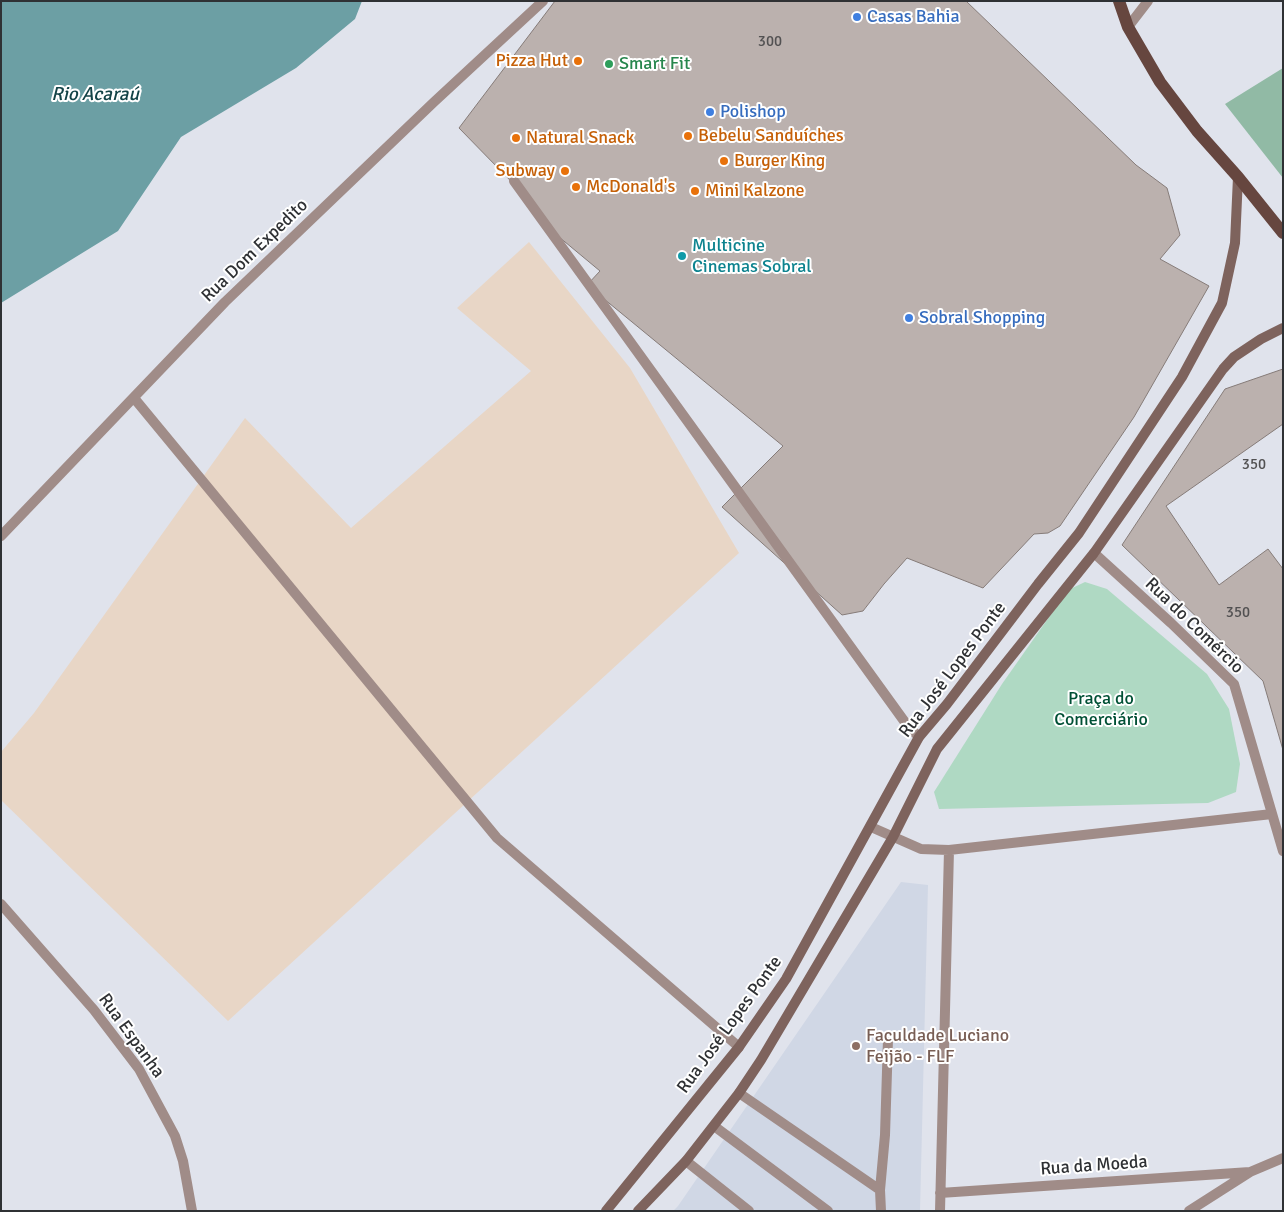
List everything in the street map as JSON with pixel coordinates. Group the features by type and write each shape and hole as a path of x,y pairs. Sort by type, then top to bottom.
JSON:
{"main road":[{"path":"1118,1 1128,27 1160,82 1192,124 1238,177 1283,234"}],"street":[{"name":"Rua Dom Expedito","path":"1,536 224,302 543,1"},
{"path":"1128,27 1148,1"},
{"name":"Rua José Lopes Ponte","path":"606,1211 739,1047 786,979 920,737 1079,533 1189,366 1222,303 1235,243 1238,177"},
{"path":"514,181 907,725 920,737"},
{"name":"Rua José Lopes Ponte","path":"638,1211 686,1161 714,1126 761,1060 893,837 937,749 1094,553 1223,369 1261,339 1283,328"},
{"path":"134,398 497,838 739,1047"},
{"name":"Rua do Comércio","path":"1094,553 1234,684 1283,851"},
{"path":"871,828 921,848 949,850 1272,814"},
{"path":"940,1211 949,850"},
{"name":"Rua Espanha","path":"1,904 94,1010 139,1069 175,1136 183,1161 192,1211"},
{"path":"880,1211 888,1039"},
{"path":"738,1093 880,1190"},
{"path":"714,1126 828,1211"},
{"name":"Rua da Moeda","path":"1189,1211 1250,1172 1283,1158"},
{"path":"686,1161 749,1211"},
{"name":"Rua da Moeda","path":"940,1193 1250,1172"}],"shaded area":[{"path":"529,242 630,368 739,553 228,1021 1,800 1,752 34,713 245,418 351,528 531,371 457,308"},
{"name":"Faculdade Luciano Feijão - FLF","path":"901,882 928,885 920,1211 673,1211 678,1206"}],"green space":[{"path":"1283,68 1283,178 1225,104"},
{"name":"Praça do Comerciário","path":"1085,582 1107,589 1207,674 1229,709 1240,764 1236,792 1208,803 939,809 934,792 1002,684 1068,590"}],"water":[{"name":"Rio Acaraú","path":"1,1 362,1 355,19 296,68 181,137 118,231 1,303"}],"building":[{"name":"Sobral Shopping","path":"555,1 966,1 1136,165 1167,188 1180,235 1160,259 1209,286 1134,417 1060,526 1048,533 1034,534 983,588 907,558 863,611 842,615 722,507 783,446 587,285 600,271 541,222 542,213 459,128"},
{"path":"1283,369 1283,750 1263,681 1122,545 1225,389"},
{"path":"1283,424 1283,569 1268,549 1219,585 1166,506"}],"place":[{"name":"Casas Bahia","path":"857,17"},
{"name":"Pizza Hut","path":"578,61"},
{"name":"Smart Fit","path":"609,64"},
{"name":"Polishop","path":"710,112"},
{"name":"Bebelu Sanduíches","path":"688,136"},
{"name":"Natural Snack","path":"516,138"},
{"name":"Burger King","path":"724,161"},
{"name":"Subway","path":"565,171"},
{"name":"McDonald's","path":"576,187"},
{"name":"Mini Kalzone","path":"695,191"},
{"name":"Multicine Cinemas Sobral","path":"682,256"},
{"name":"Sobral Shopping","path":"909,318"},
{"name":"Faculdade Luciano Feijão - FLF","path":"856,1046"}]}
